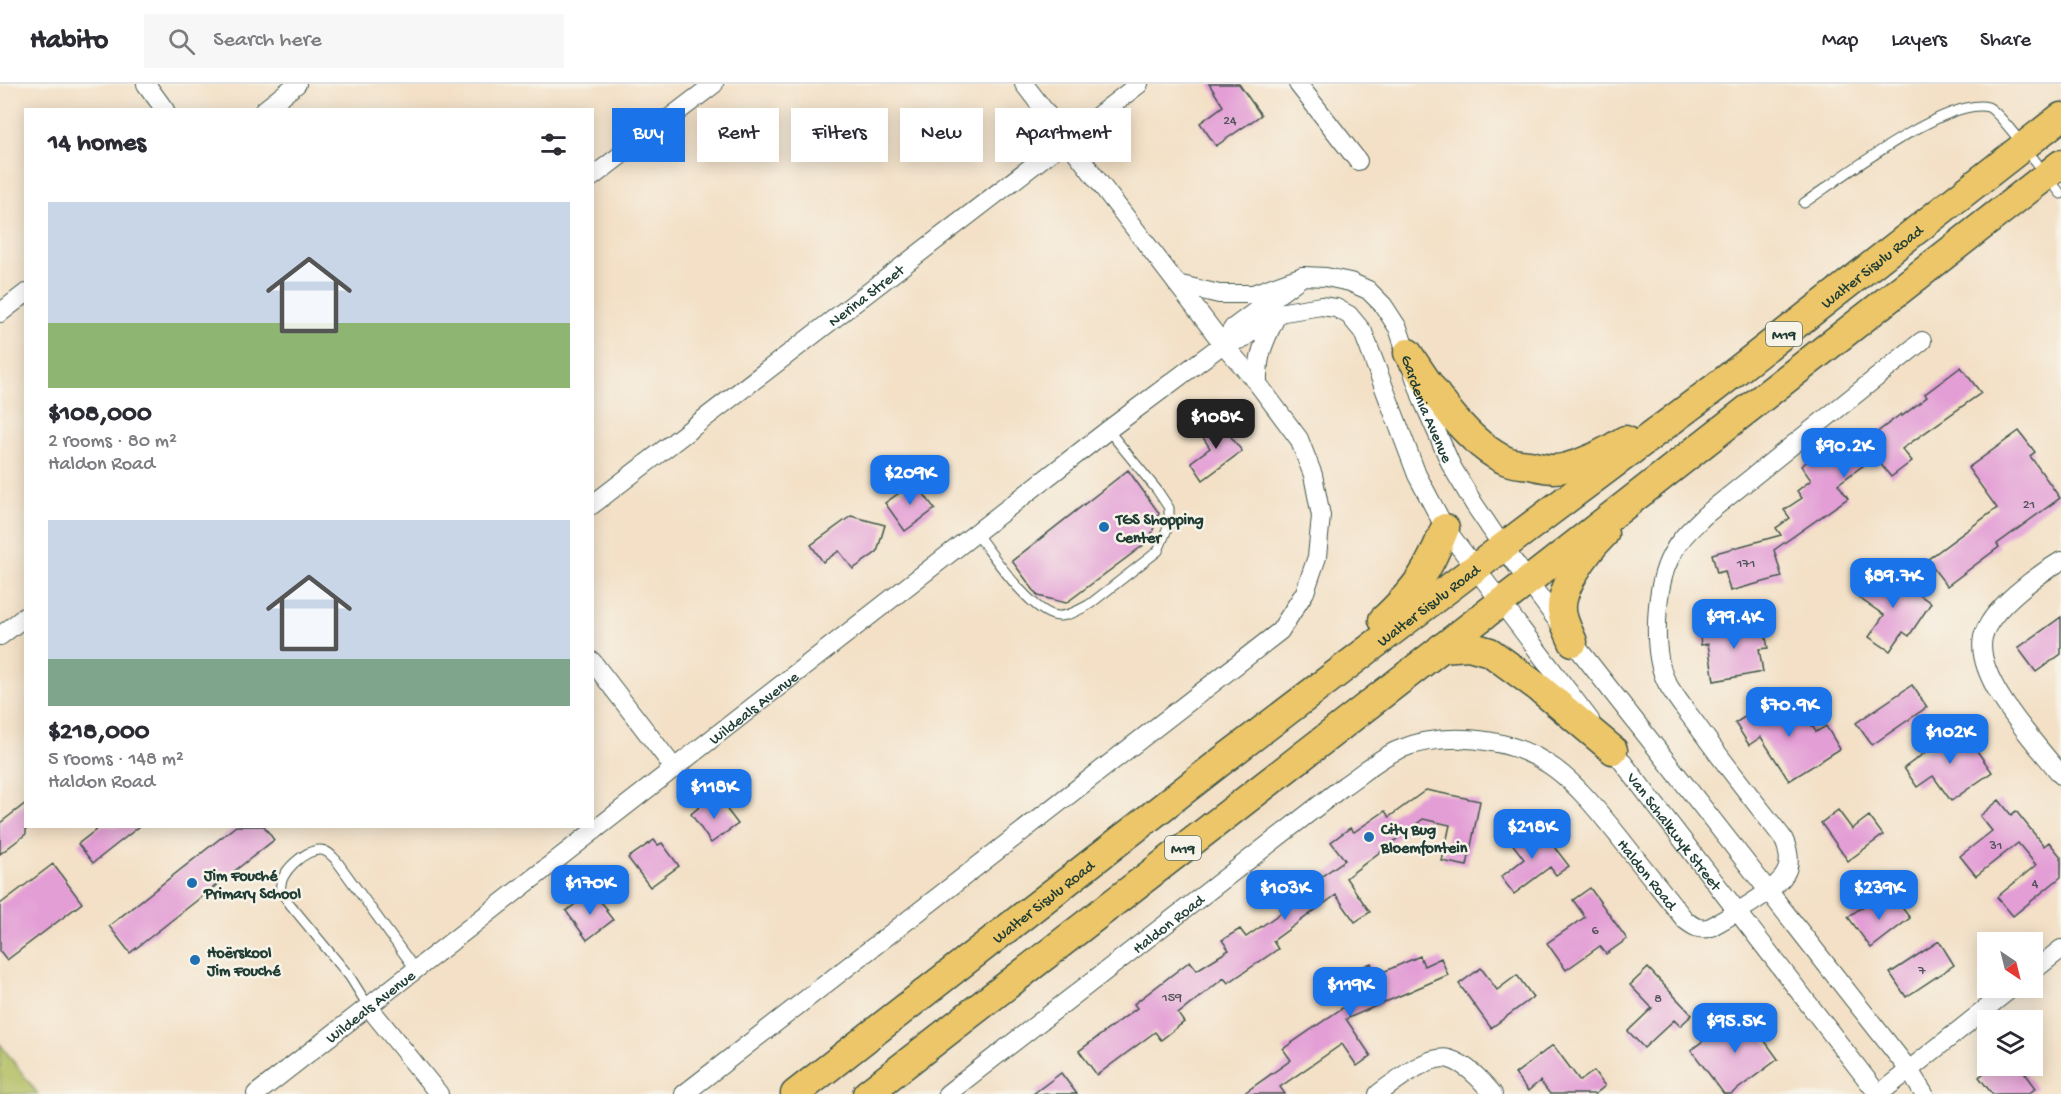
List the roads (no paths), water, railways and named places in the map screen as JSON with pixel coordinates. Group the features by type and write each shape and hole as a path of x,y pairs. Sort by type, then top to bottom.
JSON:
{"highway":[{"name":"Walter Sisulu Road","path":"795,1094 1223,760 1716,387 2061,117"},
{"name":"M19","path":"867,1094 1664,473 2056,178"},
{"path":"1408,353 1428,385 1464,429 1488,450 1509,462 1548,469 1566,468 1614,447 1716,387"},
{"path":"1573,642 1562,611 1565,590 1578,567 1600,537 1664,473"},
{"path":"1223,760 1397,607 1425,574 1433,561 1446,528"},
{"path":"1440,648 1469,646 1490,652 1539,688 1613,750"}],"street":[{"path":"146,84 164,108"},
{"path":"267,108 297,84"},
{"path":"594,175 714,84"},
{"path":"1024,84 1042,108"},
{"name":"Nerina Street","path":"1107,108 1139,84"},
{"path":"1298,84 1358,161"},
{"name":"Nerina Street","path":"594,503 1036,162"},
{"path":"684,1094 1220,680 1280,631 1305,592 1317,557 1321,516 1313,475 1299,439 1084,162"},
{"path":"1223,344 1233,328 1302,276"},
{"name":"Gardenia Avenue","path":"1177,284 1218,294 1253,294 1302,276 1326,277 1350,282 1368,290 1383,305 1393,320 1408,353 1423,401 1452,468 1527,582"},
{"path":"0,313 24,295"},
{"path":"1223,344 1242,339 1278,313 1321,306 1336,308 1349,315 1363,332 1417,475 1446,528 1475,569"},
{"path":"1258,384 1257,368 1261,348 1278,313"},
{"name":"Haldon Road","path":"947,1094 1345,785 1398,750 1428,742 1449,739 1490,741 1515,747 1562,772 1588,798 1685,920 1695,928 1712,927 1769,890 1785,875 1788,848 1783,838 1667,684 1659,663 1656,635 1663,581 1671,556 1684,535 1698,522 1922,341"},
{"name":"Wildeals Avenue","path":"256,1094 1108,430 1223,344"},
{"path":"2061,561 2039,574 1993,618 1983,637 1983,659 1999,696 2061,775"},
{"name":"Van Schalkwyk Street","path":"1475,569 1736,912 1879,1094"},
{"name":"Van Schalkwyk Street","path":"1527,582 1909,1070 1924,1094"},
{"path":"0,636 24,618"},
{"path":"594,664 675,769"},
{"path":"2043,963 2061,949"},
{"path":"1879,1094 1999,998"},
{"path":"368,1006 439,1094"},
{"path":"1378,1094 1411,1070 1432,1061 1447,1058 1464,1066 1493,1094"}],"lane":[{"path":"1804,203 1883,148 1921,126 1966,107 1987,107 1994,111 2023,147 2056,178"},
{"path":"976,533 1020,591 1045,612 1059,616 1069,614 1084,608 1098,598 1158,550 1169,524 1168,508 1108,430"},
{"path":"368,1006 350,976 281,891 285,871 311,851 320,849 326,851 415,969"}],"place":[{"name":"TGS Shopping Center","path":"1104,527"},
{"name":"City Bug Bloemfontein","path":"1369,837"},
{"name":"Jim Fouché Primary School","path":"192,883"},
{"name":"Hoërskool Jim Fouché","path":"195,960"}]}
